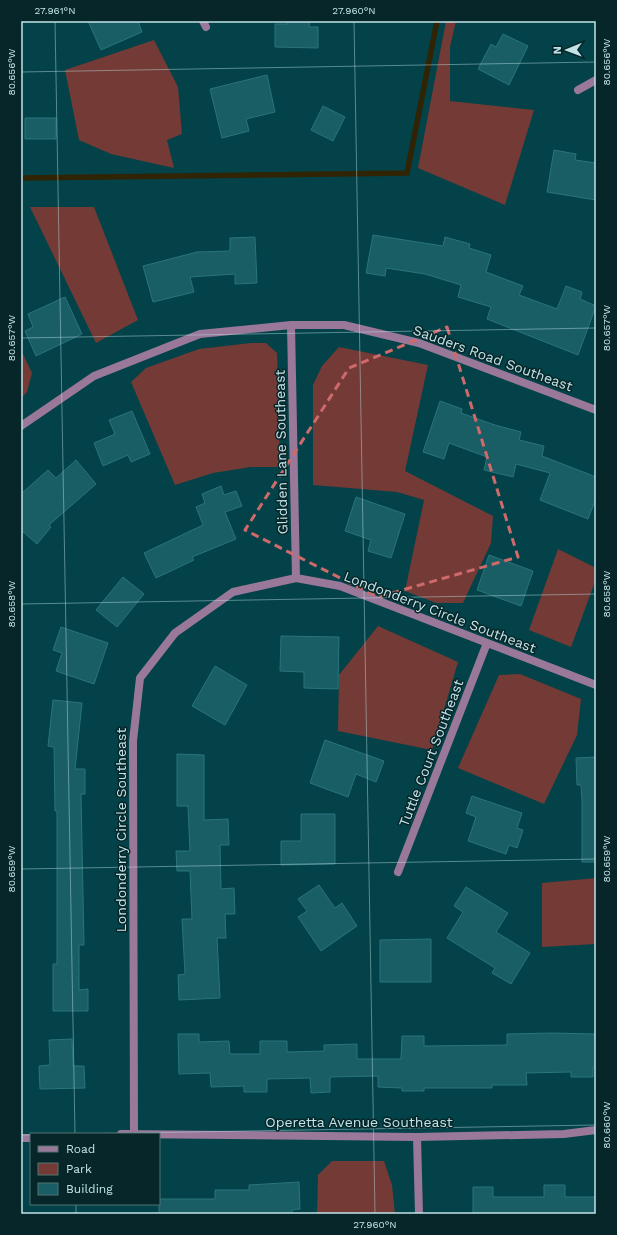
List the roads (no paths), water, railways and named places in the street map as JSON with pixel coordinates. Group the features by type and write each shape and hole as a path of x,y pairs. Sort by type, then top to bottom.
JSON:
{"street":[{"path":"578,90 596,80"},
{"name":"Sauders Road Southeast","path":"21,426 94,376 200,334 291,325 344,325 419,343 596,410"},
{"name":"Glidden Lane Southeast","path":"291,325 296,578"},
{"name":"Londonderry Circle Southeast","path":"134,1133 133,741 140,678 175,633 233,592 296,578 340,586 596,685"},
{"name":"Tuttle Court Southeast","path":"398,872 487,643"},
{"name":"Operetta Avenue Southeast","path":"160,1133 417,1137 564,1134 596,1130"},
{"path":"417,1137 419,1214"}],"waterway":[{"path":"21,178 407,173 437,21"}]}
